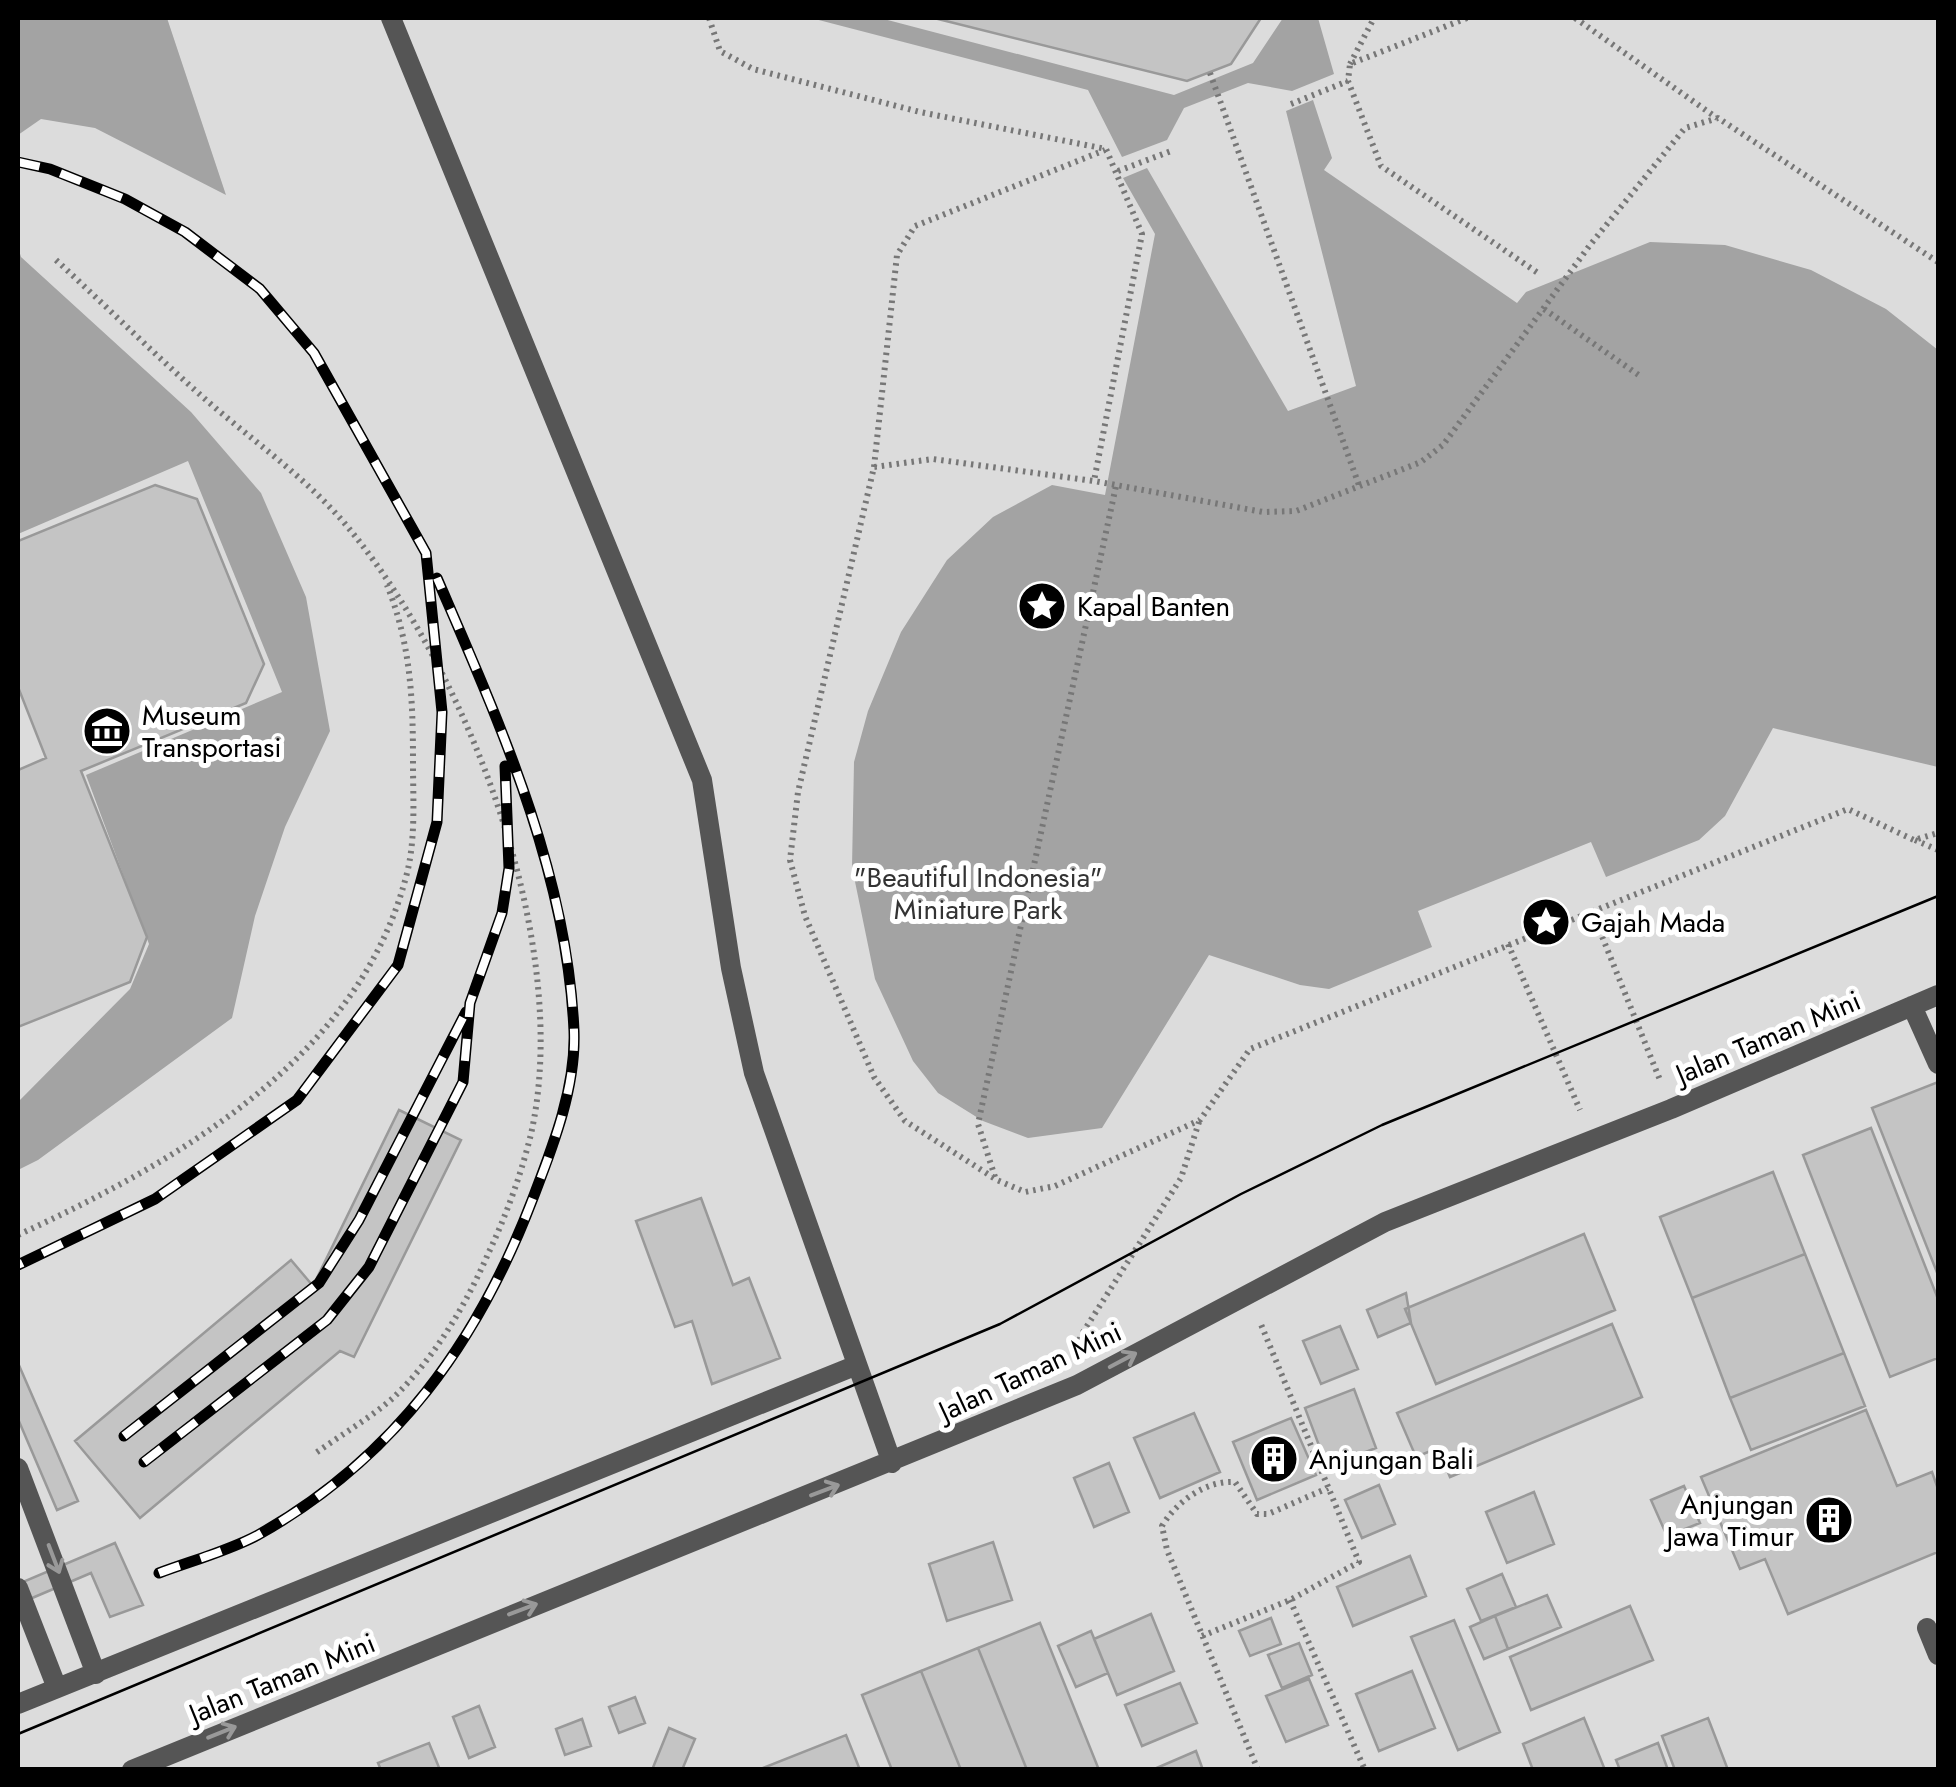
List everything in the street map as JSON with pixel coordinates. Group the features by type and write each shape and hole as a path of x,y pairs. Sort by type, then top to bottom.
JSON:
{"lane":[{"path":"391,18 702,780 731,968 754,1072 892,1463"},
{"name":"Jalan Taman Mini","path":"132,1770 892,1463 1077,1384 1386,1222 1671,1109 1938,996"},
{"path":"1912,1006 1938,1064"},
{"path":"18,1704 857,1365"},
{"path":"18,1468 96,1674"},
{"path":"18,1588 56,1688"},
{"path":"1927,1628 1938,1656"}],"path":[{"path":"709,18 720,51 753,69 920,112 1106,149"},
{"path":"1374,18 1350,64 1348,81 1381,166 1538,273"},
{"path":"1350,64 1467,18"},
{"path":"1575,18 1718,118 1938,262"},
{"path":"1210,73 1360,488"},
{"path":"1291,104 1348,81"},
{"path":"874,467 933,460 1094,481 1264,512 1296,511 1360,488 1421,462 1443,445 1590,245 1685,128 1718,118"},
{"path":"1094,481 1142,234 1106,149"},
{"path":"1106,149 916,226 897,255 874,467 798,792 790,860 824,962 874,1077 906,1121 996,1180 1025,1192 1055,1186 1200,1120"},
{"path":"1118,171 1171,150"},
{"path":"56,260 207,401 250,432 308,488 381,570 439,662 510,836 530,928 540,1051 531,1132 506,1215 466,1304 393,1397 313,1455"},
{"path":"1544,309 1640,376"},
{"path":"996,1180 978,1124 1116,486"},
{"path":"18,1235 222,1124 288,1070 356,988 390,924 407,874 412,822 413,718 406,632 381,570"},
{"path":"1077,1384 1080,1337 1182,1178 1200,1120 1250,1049 1848,809 1938,850"},
{"path":"1914,840 1938,833"},
{"path":"1591,909 1671,1109"},
{"path":"1508,944 1592,1138"},
{"path":"1202,1636 1290,1600 1359,1562 1250,1296"},
{"path":"1258,1770 1167,1550 1162,1526 1172,1509 1225,1481 1236,1482 1257,1514 1328,1488"},
{"path":"1290,1600 1365,1770"}],"green space":[{"name":"\"Beautiful Indonesia\" Miniature Park","path":"18,18 1938,18 1938,1769 18,1769"}],"shaded area":[{"path":"18,18 167,18 226,195 95,128 41,119 18,135"},
{"path":"811,18 880,18 1174,95 1253,63 1283,18 1318,18 1334,74 1292,91 1248,83 1184,108 1167,140 1122,157 1088,90"},
{"path":"1313,100 1332,158 1324,170 1517,303 1526,292 1650,242 1725,245 1811,270 1886,309 1938,350 1938,767 1773,728 1725,816 1699,840 1606,877 1591,842 1418,911 1432,947 1329,989 1300,985 1209,955 1102,1128 1028,1138 983,1121 938,1093 913,1061 875,979 852,867 854,762 868,711 901,632 947,560 993,517 1052,485 1105,495 1155,234 1123,178 1147,168 1288,411 1356,386 1286,111"},
{"path":"18,247 21,257 191,412 261,493 306,597 330,731 285,827 255,916 232,1018 38,1160 18,1170 18,1102 130,989 149,944 86,775 282,692 188,461 18,534"}],"building":[{"path":"934,18 1261,18 1231,64 1187,81"},
{"name":"Museum Transportasi","path":"155,485 197,499 264,664 246,703 81,771 147,937 130,982 18,1027 18,770 46,758 18,687 18,541"},
{"path":"1938,1082 1938,1275 1872,1108"},
{"path":"399,1110 461,1140 354,1357 340,1351 140,1518 75,1441 291,1260 313,1286"},
{"path":"1871,1128 1938,1299 1938,1358 1890,1377 1803,1155"},
{"path":"1773,1172 1805,1254 1692,1298 1660,1217"},
{"path":"701,1198 733,1285 749,1278 780,1358 712,1384 692,1321 675,1327 636,1221"},
{"path":"1584,1234 1615,1310 1436,1384 1405,1309"},
{"path":"1805,1254 1844,1353 1730,1398 1692,1298"},
{"path":"1406,1293 1411,1323 1378,1337 1367,1310"},
{"path":"1612,1324 1642,1397 1450,1477 1438,1448 1416,1457 1397,1413"},
{"path":"1340,1326 1358,1369 1321,1384 1303,1341"},
{"path":"1844,1353 1865,1406 1751,1450 1730,1398"},
{"path":"18,1363 78,1501 57,1510 18,1419"},
{"path":"1354,1389 1376,1448 1327,1467 1305,1408"},
{"name":"Anjungan Jawa Timur","path":"1866,1410 1897,1486 1932,1472 1938,1489 1938,1552 1788,1614 1765,1559 1740,1569 1701,1477"},
{"path":"1194,1413 1220,1472 1160,1498 1134,1438"},
{"name":"Anjungan Bali","path":"1291,1418 1316,1475 1257,1500 1233,1442"},
{"path":"1109,1463 1129,1512 1094,1527 1074,1478"},
{"path":"1379,1485 1395,1524 1362,1538 1345,1500"},
{"path":"1684,1486 1700,1523 1667,1536 1651,1500"},
{"path":"1534,1492 1554,1544 1507,1563 1486,1512"},
{"path":"993,1542 1012,1600 947,1621 929,1564"},
{"path":"115,1543 143,1605 110,1617 91,1573 18,1604 18,1584"},
{"path":"1410,1556 1426,1596 1353,1626 1337,1587"},
{"path":"1502,1574 1516,1607 1481,1621 1467,1589"},
{"path":"1547,1595 1561,1627 1508,1649 1495,1616"},
{"path":"1630,1606 1653,1660 1531,1710 1510,1657"},
{"path":"1151,1614 1174,1671 1117,1695 1094,1639"},
{"path":"1495,1616 1508,1649 1484,1659 1470,1627"},
{"path":"1271,1618 1281,1644 1250,1656 1239,1631"},
{"path":"1454,1620 1500,1732 1458,1750 1411,1637"},
{"path":"1040,1623 1099,1770 1027,1770 978,1648"},
{"path":"1091,1631 1108,1673 1076,1687 1058,1646"},
{"path":"1299,1643 1312,1675 1282,1688 1268,1655"},
{"path":"978,1648 1027,1770 961,1770 921,1671"},
{"path":"921,1671 961,1770 892,1770 862,1695"},
{"path":"1412,1671 1435,1728 1379,1751 1356,1694"},
{"path":"1309,1679 1328,1725 1286,1742 1266,1696"},
{"path":"1180,1683 1197,1723 1142,1746 1125,1705"},
{"path":"635,1697 645,1723 619,1733 609,1707"},
{"path":"479,1706 495,1747 469,1758 453,1717"},
{"path":"1584,1718 1605,1770 1533,1770 1523,1744"},
{"path":"1708,1718 1728,1770 1675,1770 1662,1736"},
{"path":"582,1719 591,1746 565,1755 556,1729"},
{"path":"669,1728 695,1739 682,1770 652,1770"},
{"path":"846,1735 860,1770 758,1770"},
{"path":"429,1743 440,1770 381,1770 378,1763"},
{"path":"1658,1743 1668,1770 1620,1770 1616,1760"},
{"path":"1196,1751 1203,1770 1152,1770"}],"tram line":[{"path":"18,1734 1000,1324 1241,1194 1382,1125 1938,896"}],"railway":[{"path":"18,162 50,169 125,199 185,232 260,289 314,353 426,553 442,712 437,822 398,965 297,1100 155,1199 18,1265"},
{"path":"159,1573 258,1535 307,1504 391,1433 458,1348 486,1301 533,1198 562,1116 571,1074 574,1031 558,913 544,855 506,742 437,578"},
{"path":"144,1462 327,1320 369,1267 463,1082 470,1003 502,913 509,868 505,766"},
{"path":"124,1436 319,1283 359,1220 466,1012"}],"place":[{"name":"Kapal Banten","path":"1042,606"},
{"name":"Museum Transportasi","path":"107,731"},
{"name":"Gajah Mada","path":"1546,922"},
{"name":"Anjungan Bali","path":"1274,1459"},
{"name":"Anjungan Jawa Timur","path":"1829,1520"}]}
